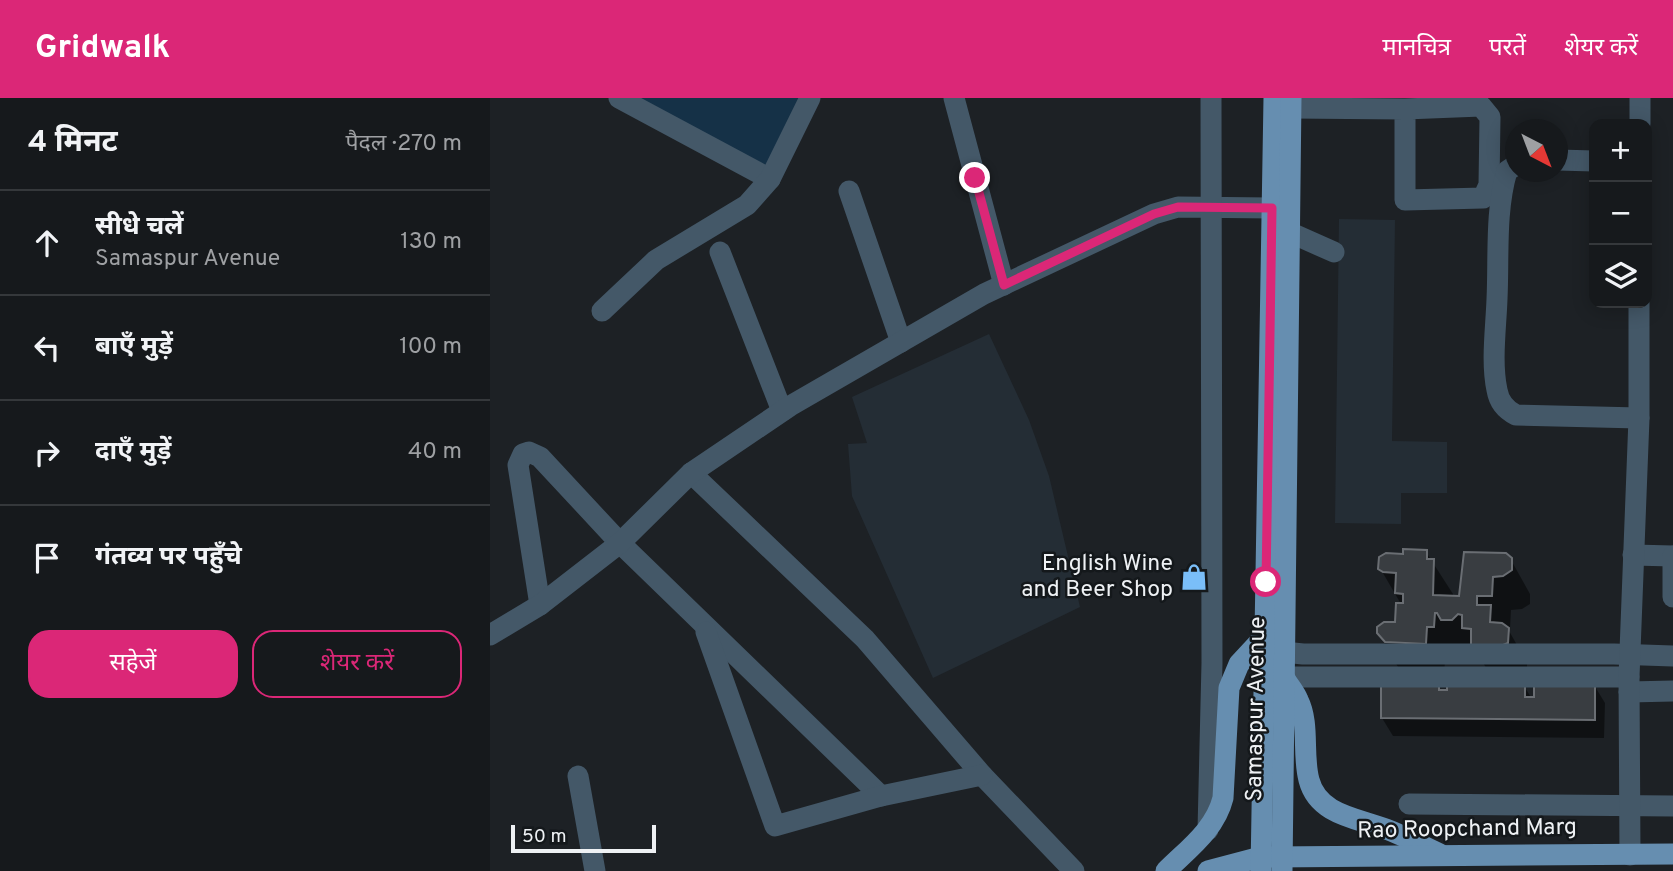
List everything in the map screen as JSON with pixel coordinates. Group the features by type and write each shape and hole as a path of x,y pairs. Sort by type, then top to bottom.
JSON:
{"main road":[{"name":"Samaspur Avenue","path":"1271,864 1284,677 1279,296 1272,208 1285,101"},
{"name":"Samaspur Avenue","path":"1271,864 1265,636 1279,296 1289,232 1285,101"},
{"path":"1166,871 1215,820 1223,798 1229,688 1234,673 1265,636"},
{"path":"1284,677 1299,701 1304,722 1308,779 1315,795 1341,815 1388,829 1446,857"},
{"name":"Rao Roopchand Marg","path":"1208,871 1271,864 1446,857 1673,854"}],"street":[{"path":"619,98 770,179"},
{"path":"602,311 656,260 747,205 770,179 810,98"},
{"path":"954,98 1004,285"},
{"path":"1208,830 1212,673 1211,98"},
{"path":"1640,98 1640,119"},
{"path":"1285,101 1405,109 1481,106 1490,117 1489,185 1483,198 1405,200 1405,109"},
{"path":"1568,160 1589,161"},
{"path":"1505,182 1495,362 1497,390 1501,402 1508,411 1516,415 1639,418"},
{"path":"849,191 901,342"},
{"path":"490,635 540,606 620,543 691,473 782,411 1004,285 1154,214 1178,207 1272,208"},
{"path":"1289,232 1334,252"},
{"path":"720,252 782,411"},
{"path":"1630,855 1629,684 1639,418 1640,308"},
{"path":"540,606 518,464 523,454 528,452 540,457 620,543 704,627 881,796"},
{"path":"691,473 865,639 982,775 1074,871"},
{"path":"1633,548 1673,544"},
{"path":"1633,548 1673,556 1673,597"},
{"path":"704,627 775,826 881,796 982,775"},
{"path":"1284,652 1673,656"},
{"path":"1212,673 1234,673"},
{"path":"1284,677 1629,684 1673,691"},
{"path":"578,776 595,871"},
{"path":"1409,804 1673,806"}],"shaded area":[{"path":"636,98 802,98 769,167"},
{"path":"1339,219 1395,220 1392,441 1447,442 1447,493 1401,493 1401,524 1335,523"},
{"path":"989,334 1029,420 1049,476 1080,607 933,678 852,496 848,444 867,443 852,397"}],"building":[{"path":"1403,549 1427,550 1427,559 1434,559 1433,595 1459,596 1464,552 1506,553 1512,558 1512,570 1503,576 1493,577 1492,596 1477,596 1477,605 1491,605 1490,622 1502,623 1509,628 1508,643 1471,645 1471,629 1462,628 1462,615 1458,614 1452,620 1441,620 1437,613 1434,627 1427,627 1426,644 1385,642 1377,633 1377,627 1384,622 1395,622 1396,603 1403,603 1403,594 1395,593 1396,573 1378,569 1379,557 1386,553 1403,554"},
{"path":"1381,681 1439,684 1439,690 1447,690 1447,681 1525,684 1525,697 1534,697 1534,686 1595,683 1595,720 1381,718"}],"place":[{"name":"English Wine and Beer Shop","path":"1194,577"}],"route":[{"path":"975,178 1004,285 1154,214 1178,207 1272,208 1266,582"}]}
